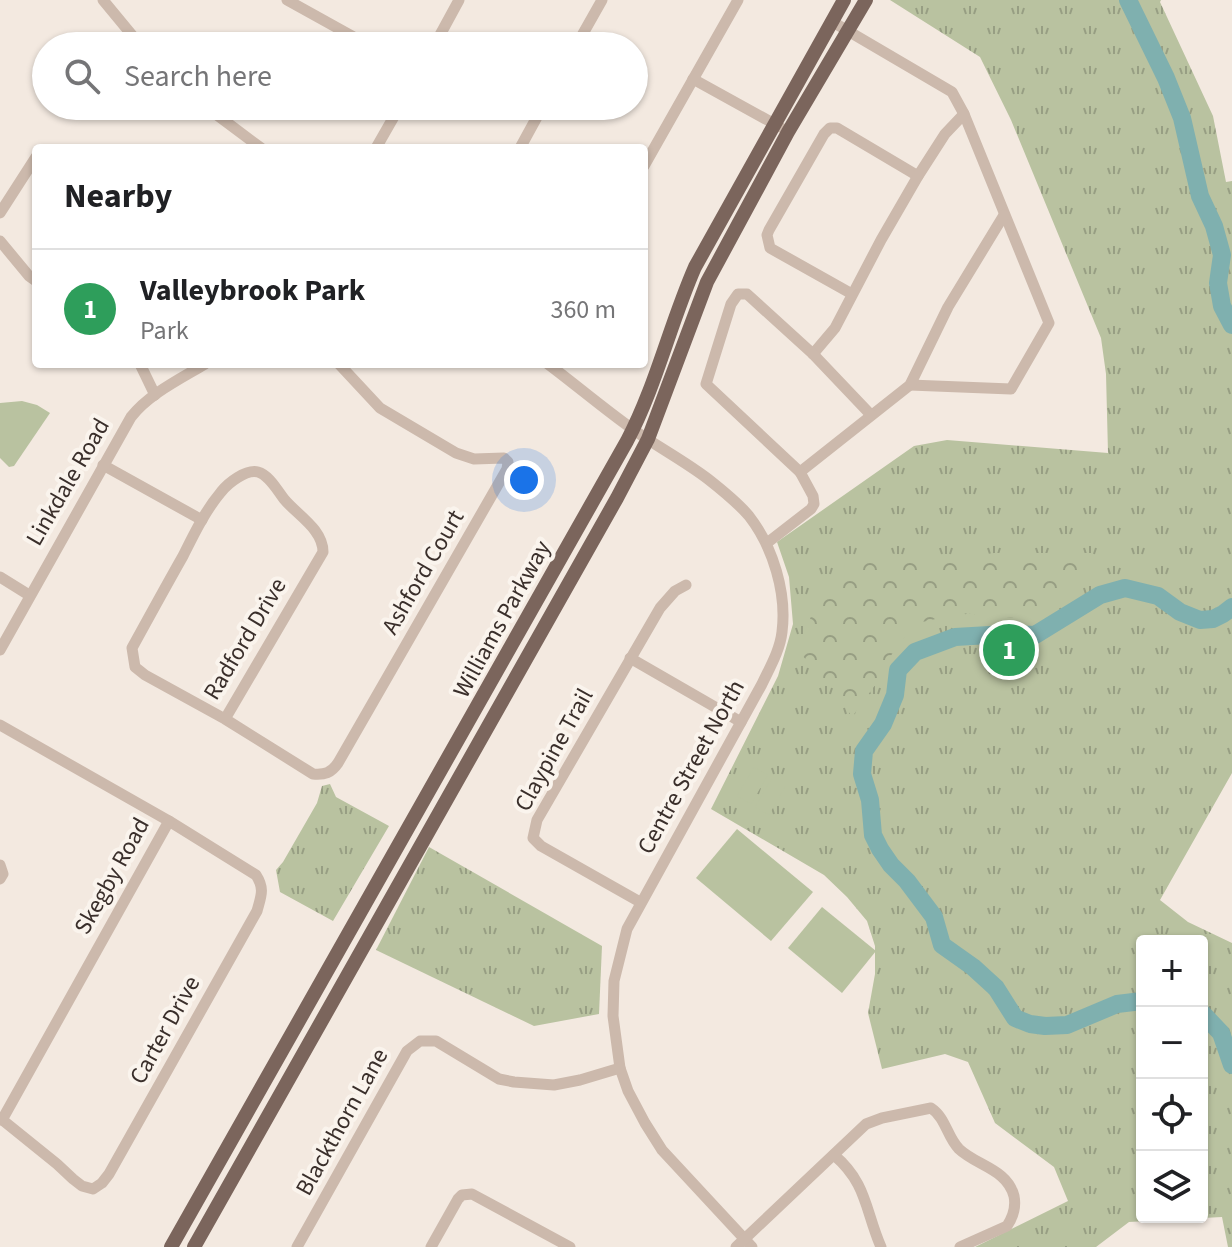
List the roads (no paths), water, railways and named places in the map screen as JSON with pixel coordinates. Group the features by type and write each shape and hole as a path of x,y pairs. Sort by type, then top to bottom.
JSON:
{"main road":[{"name":"Williams Parkway","path":"171,1247 633,429 695,267 844,0"},
{"name":"Williams Parkway","path":"194,1247 617,498 648,439 707,282 788,132 866,0"}],"street":[{"path":"103,0 129,32"},
{"path":"287,0 345,32"},
{"path":"442,32 459,0"},
{"path":"584,32 602,0"},
{"path":"648,159 738,0"},
{"path":"831,21 952,92 964,114 1049,323 1011,389 910,385"},
{"path":"693,79 788,132"},
{"path":"813,354 835,328 918,176 945,134 964,114"},
{"path":"224,120 256,144"},
{"path":"378,144 392,120"},
{"path":"522,144 535,120"},
{"path":"852,294 770,248 769,230 830,128 837,128 918,176"},
{"path":"0,213 32,163"},
{"path":"800,472 910,385 948,307 1004,215"},
{"path":"0,241 32,278"},
{"path":"767,543 814,504 800,472 706,384 731,304 738,294 747,294 813,354 871,415"},
{"path":"142,368 155,395"},
{"name":"Linkdale Road","path":"0,650 137,409 199,368"},
{"name":"Ashford Court","path":"225,719 313,774 325,775 333,770 507,469 508,462 504,458 474,459 456,453 380,408 343,368"},
{"name":"Centre Street North","path":"553,368 633,429 708,479 748,515 767,543 780,587 782,632 772,662 640,902 627,929 614,981 613,1016 620,1068 634,1104 662,1150 744,1244"},
{"path":"103,465 202,520"},
{"name":"Radford Drive","path":"256,472 265,476 323,543 323,552 225,719 145,675 135,667 133,658 132,648 202,520 223,489 242,475 256,472"},
{"path":"0,577 29,595"},
{"name":"Claypine Trail","path":"640,902 541,846 533,838 537,820 660,608 675,591 686,585"},
{"path":"630,658 741,722"},
{"name":"Skegby Road","path":"0,725 169,821 1,1119"},
{"name":"Carter Drive","path":"1,1119 82,1186 93,1189 109,1174 257,911 262,894 262,883 256,875 169,821"},
{"path":"0,865 3,874 0,879"},
{"name":"Blackthorn Lane","path":"297,1247 407,1051 420,1041 436,1041 499,1079 514,1082 554,1085 620,1068"},
{"path":"744,1244 866,1124 931,1108 959,1149 1007,1181 1015,1201 1007,1226 960,1247"},
{"path":"834,1155 848,1167 866,1197 881,1247"},
{"path":"431,1247 458,1199 462,1195 472,1194 570,1247"}],"waterway":[{"path":"1128,0 1182,118 1200,196 1214,226 1222,255 1218,283 1222,306 1232,325"},
{"path":"1136,1002 1117,1004 1067,1025 1030,1024 1015,1018 996,988 942,945 934,917 880,849 873,835 870,800 862,774 864,751 883,724 895,695 898,670 915,652 955,637 1035,635 1100,595 1125,588 1158,596 1180,612 1200,620 1213,619 1232,607"},
{"path":"1208,1019 1221,1033 1232,1065"}],"place":[{"name":"Valleybrook Park","path":"1009,650"}]}
